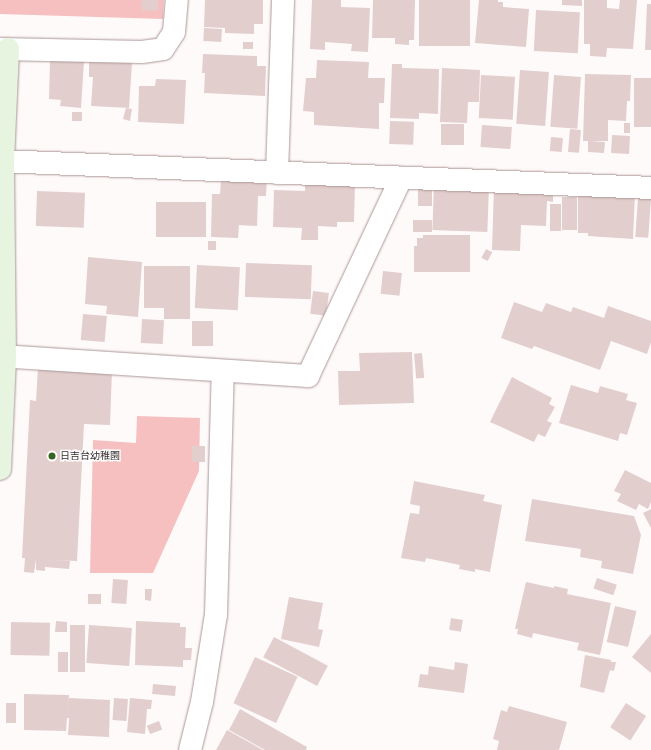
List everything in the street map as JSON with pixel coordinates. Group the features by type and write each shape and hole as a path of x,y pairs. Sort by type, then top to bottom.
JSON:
{"street":[{"path":"0,468 2,356 1,161 4,49 142,52 163,49 174,32 177,0"},
{"path":"277,173 283,0"},
{"path":"1,161 651,188"},
{"path":"2,356 308,376 401,178"},
{"path":"190,750 202,702 216,615 223,371"}],"shaded area":[{"path":"0,0 164,0 163,19 0,14"},
{"path":"137,416 200,418 199,471 153,573 90,573 93,440 136,443"}],"building":[{"path":"158,0 158,10 142,11 141,1"},
{"path":"205,0 263,0 263,24 254,24 254,34 225,33 225,28 204,27"},
{"path":"312,0 341,0 341,7 370,8 368,52 351,51 352,44 325,42 325,50 310,49"},
{"path":"373,0 415,0 414,40 409,40 409,45 395,44 395,38 372,38"},
{"path":"419,0 470,0 470,46 419,46"},
{"path":"479,0 498,0 498,2 503,2 503,7 529,9 526,47 475,43"},
{"path":"562,0 582,0 582,6 562,5"},
{"path":"584,0 607,0 607,8 619,9 620,0 637,0 633,49 607,48 606,57 590,56 590,44 584,44"},
{"path":"647,4 651,4 651,50 645,50"},
{"path":"536,10 580,12 578,53 534,51"},
{"path":"204,28 222,29 221,42 203,41"},
{"path":"243,42 253,42 253,49 243,49"},
{"path":"203,54 257,56 257,66 266,66 265,96 204,93 205,73 202,73"},
{"path":"89,60 132,63 129,108 91,106 93,77 89,77"},
{"path":"317,60 369,62 368,78 385,78 384,103 379,103 379,129 314,125 314,112 303,111 306,78 316,78"},
{"path":"50,61 84,62 81,108 60,106 61,100 49,99"},
{"path":"392,64 402,64 402,68 439,69 438,114 419,113 419,119 390,118"},
{"path":"442,68 480,70 479,102 468,102 467,123 440,122"},
{"path":"520,70 549,72 545,126 516,124"},
{"path":"585,74 631,75 630,101 627,101 626,121 608,120 608,141 590,141 605,142 604,153 588,152 588,141 583,141"},
{"path":"481,75 515,77 513,120 479,118"},
{"path":"554,75 581,77 577,129 550,127"},
{"path":"634,78 651,78 651,127 634,127"},
{"path":"156,79 186,80 184,124 138,122 139,86 155,86"},
{"path":"126,108 132,109 130,121 123,119"},
{"path":"72,112 82,112 82,121 72,121"},
{"path":"390,121 414,122 413,145 389,144"},
{"path":"624,123 630,123 630,133 624,133"},
{"path":"441,124 464,124 464,145 441,145"},
{"path":"482,125 512,127 510,149 480,147"},
{"path":"570,129 581,130 579,153 568,152"},
{"path":"612,135 630,136 629,154 611,153"},
{"path":"551,137 563,138 562,152 550,151"},
{"path":"267,176 266,196 258,196 257,226 239,225 238,238 211,237 212,194 220,194 221,180"},
{"path":"355,182 354,222 337,222 337,227 318,226 318,240 301,240 302,228 273,227 274,190 305,191 305,184"},
{"path":"434,184 489,186 487,232 432,230"},
{"path":"494,186 553,189 553,202 547,201 546,226 521,225 520,251 492,250"},
{"path":"418,188 432,188 432,206 418,206"},
{"path":"578,190 635,193 633,239 588,236 588,233 578,233"},
{"path":"37,191 85,193 84,228 36,226"},
{"path":"562,197 577,197 577,230 562,230"},
{"path":"638,198 651,199 648,238 635,237"},
{"path":"156,202 206,202 206,237 156,237"},
{"path":"550,204 561,204 561,231 550,231"},
{"path":"413,220 432,220 432,232 413,232"},
{"path":"423,235 470,235 470,272 414,272 414,246 417,246 417,238 423,238"},
{"path":"208,241 216,241 216,250 208,250"},
{"path":"486,249 492,252 488,261 481,258"},
{"path":"88,257 142,262 138,317 106,314 107,306 85,304"},
{"path":"246,263 312,265 311,299 245,297"},
{"path":"197,265 240,267 238,310 195,308"},
{"path":"144,266 190,266 190,319 164,319 164,308 144,308"},
{"path":"383,271 402,273 399,296 381,294"},
{"path":"313,291 329,293 326,316 310,314"},
{"path":"514,302 542,312 546,303 571,312 573,307 604,318 608,306 651,321 651,342 647,354 611,341 600,370 534,346 532,349 501,338"},
{"path":"83,314 107,316 105,342 81,340"},
{"path":"142,319 164,320 163,344 141,343"},
{"path":"192,321 213,321 213,346 192,346"},
{"path":"412,352 414,403 339,405 338,371 360,371 359,353"},
{"path":"422,353 424,378 416,379 414,354"},
{"path":"38,367 112,371 110,425 84,424 77,561 51,560 70,561 69,569 45,567 45,571 36,570 36,559 34,573 24,572 25,558 22,558 30,400 36,401"},
{"path":"512,377 552,398 549,404 555,407 547,421 552,423 545,437 538,434 534,442 490,422"},
{"path":"571,385 598,393 600,386 628,394 626,400 637,403 627,435 620,433 618,441 559,423"},
{"path":"192,446 205,446 205,462 192,462"},
{"path":"625,470 651,483 651,502 648,509 639,504 636,510 617,501 621,494 614,491"},
{"path":"414,481 485,495 483,501 502,505 490,572 475,569 475,572 459,569 460,565 426,558 425,562 401,558 410,513 419,514 420,506 410,504"},
{"path":"532,499 634,516 641,535 633,574 601,568 602,561 580,557 581,549 525,541"},
{"path":"651,509 651,528 643,513"},
{"path":"597,578 617,585 613,595 593,588"},
{"path":"113,579 128,580 126,604 111,603"},
{"path":"526,582 554,588 554,586 568,589 567,594 611,603 600,655 577,650 579,643 533,633 532,638 517,634 518,629 515,629"},
{"path":"145,589 152,589 151,601 145,600"},
{"path":"88,594 101,594 101,604 88,604"},
{"path":"289,597 323,603 318,629 323,630 319,647 281,639"},
{"path":"615,606 636,611 628,647 607,642"},
{"path":"451,618 463,620 461,632 449,630"},
{"path":"56,621 67,622 67,632 55,632"},
{"path":"136,621 180,623 180,627 186,627 185,648 192,648 191,660 183,660 183,667 135,665"},
{"path":"11,622 50,623 49,656 10,655"},
{"path":"70,625 85,625 85,672 70,672"},
{"path":"89,625 132,628 129,666 86,663"},
{"path":"651,634 651,673 632,657"},
{"path":"274,637 328,666 317,686 263,657"},
{"path":"58,652 68,652 68,672 58,672"},
{"path":"585,655 616,662 614,671 610,670 604,693 580,687"},
{"path":"255,657 298,677 276,723 233,703"},
{"path":"455,662 468,664 464,693 418,687 420,674 428,675 429,666 454,670"},
{"path":"153,684 176,686 175,696 152,694"},
{"path":"24,694 69,695 68,712 69,698 110,700 109,737 68,735 69,718 67,718 66,731 24,730"},
{"path":"114,698 128,699 126,721 112,720"},
{"path":"130,698 152,700 151,709 147,709 145,734 127,732"},
{"path":"6,703 16,703 16,723 6,723"},
{"path":"626,703 646,716 630,740 610,727"},
{"path":"509,706 567,722 559,750 497,750 499,741 493,739 501,710 507,712"},
{"path":"240,709 307,747 306,750 265,750 229,730"},
{"path":"159,721 162,729 150,734 147,726"},
{"path":"227,730 263,750 216,750"}],"place":[{"name":"日吉台幼稚園","path":"52,456"}]}
